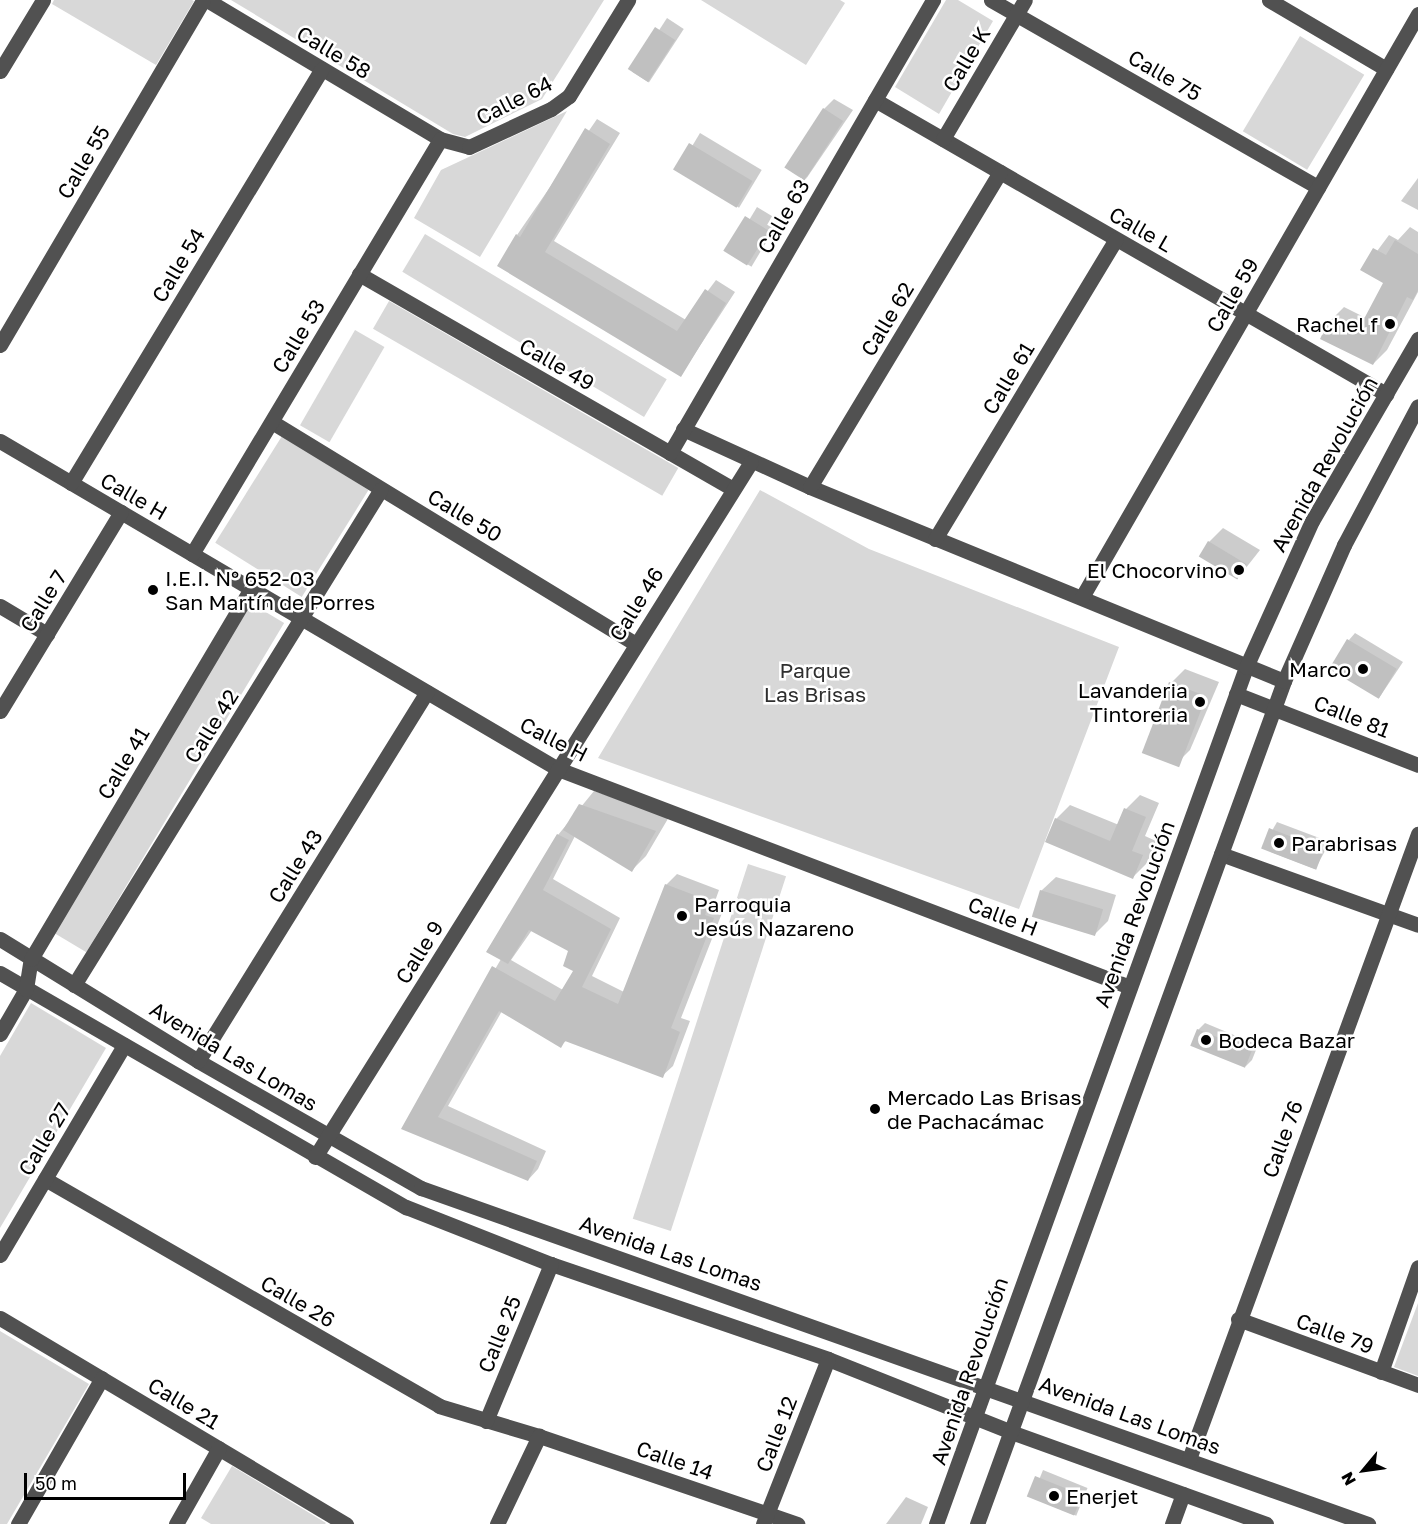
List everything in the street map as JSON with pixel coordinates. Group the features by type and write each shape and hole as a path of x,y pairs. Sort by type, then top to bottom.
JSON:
{"street":[{"path":"0,71 43,0"},
{"name":"Calle 58","path":"205,0 440,139"},
{"name":"Calle 55","path":"0,345 205,0"},
{"name":"Calle 64","path":"440,139 469,147 551,109 569,96 628,0"},
{"name":"Calle 63","path":"670,453 933,0"},
{"name":"Calle 75","path":"991,0 1318,187"},
{"name":"Calle K","path":"943,139 1025,0"},
{"path":"1269,0 1386,69"},
{"name":"Calle 59","path":"1082,597 1418,14"},
{"name":"Calle 54","path":"71,483 322,69"},
{"name":"Calle L","path":"875,100 1386,394"},
{"name":"Calle 53","path":"192,554 440,139"},
{"name":"Calle 62","path":"810,487 1000,172"},
{"name":"Calle 61","path":"935,539 1116,239"},
{"name":"Calle 49","path":"359,274 733,489"},
{"name":"Avenida Revolución","path":"936,1524 1246,667 1312,521 1418,339"},
{"path":"977,1524 1284,681 1344,545 1418,406"},
{"name":"Calle 50","path":"272,422 636,644"},
{"path":"683,429 810,487 1284,681"},
{"name":"Calle H","path":"0,441 558,769 1130,987"},
{"name":"Calle 46","path":"558,769 751,462"},
{"name":"Calle 42","path":"74,985 303,620 381,489"},
{"name":"Calle 7","path":"0,711 121,513"},
{"name":"Calle 41","path":"31,959 251,589"},
{"path":"0,606 47,633"},
{"name":"Calle 43","path":"198,1061 427,692"},
{"name":"Calle 81","path":"1236,694 1418,765"},
{"name":"Calle 9","path":"315,1157 558,769"},
{"name":"Calle 76","path":"1189,1459 1238,1319 1418,834"},
{"path":"1221,854 1418,925"},
{"name":"Avenida Las Lomas","path":"0,939 198,1061 421,1188 985,1385 1368,1524"},
{"path":"0,1034 26,989 31,959"},
{"path":"0,973 315,1157 406,1207 551,1263 828,1359 1011,1432 1266,1524"},
{"name":"Calle 27","path":"0,1255 124,1045"},
{"name":"Calle 26","path":"45,1179 439,1406 539,1436"},
{"name":"Calle 25","path":"486,1421 551,1263"},
{"path":"1381,1372 1418,1267"},
{"name":"Calle 21","path":"0,1318 344,1524"},
{"name":"Calle 79","path":"1238,1319 1418,1385"},
{"name":"Calle 12","path":"765,1519 828,1359"},
{"path":"18,1524 102,1378"},
{"path":"497,1524 539,1436"},
{"name":"Calle 14","path":"539,1436 765,1519 797,1524"},
{"path":"183,1521 219,1448"},
{"path":"1172,1524 1183,1494"}],"green space":[{"path":"54,0 194,1 156,65 52,4"},
{"path":"231,0 604,0 542,99 465,137 453,134"},
{"path":"701,0 840,0 845,3 806,65"},
{"path":"946,0 958,0 993,21 939,114 895,87"},
{"path":"1300,36 1364,75 1307,170 1243,131"},
{"path":"567,111 480,257 414,218 441,170"},
{"path":"425,234 667,379 644,417 402,272"},
{"path":"389,301 678,468 662,496 373,329"},
{"path":"355,330 384,347 329,442 300,425"},
{"path":"282,436 369,490 302,597 215,543"},
{"name":"Parque Las Brisas","path":"760,490 869,549 1119,647 1019,909 598,758"},
{"path":"249,602 284,623 86,952 51,931"},
{"path":"748,864 786,876 671,1231 633,1219"},
{"path":"31,1003 106,1048 0,1228 0,1056"},
{"path":"1418,1303 1418,1376 1394,1367"},
{"path":"0,1331 89,1384 7,1524 0,1524"},
{"path":"232,1466 326,1523 211,1524 201,1518"}],"building":[{"path":"655,27 675,40 648,82 628,69"},
{"path":"823,108 843,121 804,181 784,168"},
{"path":"585,128 610,144 545,252 677,331 705,289 726,303 681,377 497,266 516,234 520,237"},
{"path":"689,143 752,181 736,208 673,170"},
{"path":"745,216 769,231 747,266 723,251"},
{"path":"1395,240 1418,254 1418,290 1413,300 1407,297 1373,365 1320,339 1329,320 1356,334 1383,283 1360,270 1373,248 1386,255"},
{"path":"1208,541 1247,564 1237,580 1199,556"},
{"name":"Marco","path":"1347,639 1397,669 1379,699 1329,669"},
{"path":"1169,682 1206,696 1179,767 1142,753"},
{"path":"579,804 656,831 632,872 563,830"},
{"path":"1124,808 1146,817 1132,851 1143,855 1133,879 1045,842 1055,818 1110,841"},
{"path":"1269,828 1324,849 1316,870 1261,849"},
{"path":"557,834 569,840 543,890 611,929 582,987 618,1004 665,884 710,901 705,915 714,918 671,1028 680,1032 663,1078 565,1041 561,1048 499,1011 438,1117 537,1161 528,1181 401,1129 492,966 555,1001 573,971 563,966 568,951 529,930 508,964 486,952"},
{"path":"1040,890 1103,909 1095,936 1032,917"},
{"path":"1197,1029 1252,1051 1245,1068 1190,1046"},
{"name":"Enerjet","path":"1035,1476 1082,1495 1074,1516 1027,1496"}],"place":[{"name":"Rachel f","path":"1390,324"},
{"name":"El Chocorvino","path":"1239,570"},
{"name":"I.E.I. N° 652-03 San Martín de Porres","path":"153,590"},
{"name":"Marco","path":"1363,669"},
{"name":"Lavanderia Tintoreria","path":"1200,702"},
{"name":"Parabrisas","path":"1279,843"},
{"name":"Parroquia Jesús Nazareno","path":"682,916"},
{"name":"Bodeca Bazar","path":"1206,1040"},
{"name":"Mercado Las Brisas de Pachacámac","path":"875,1109"},
{"name":"Enerjet","path":"1054,1496"}]}
